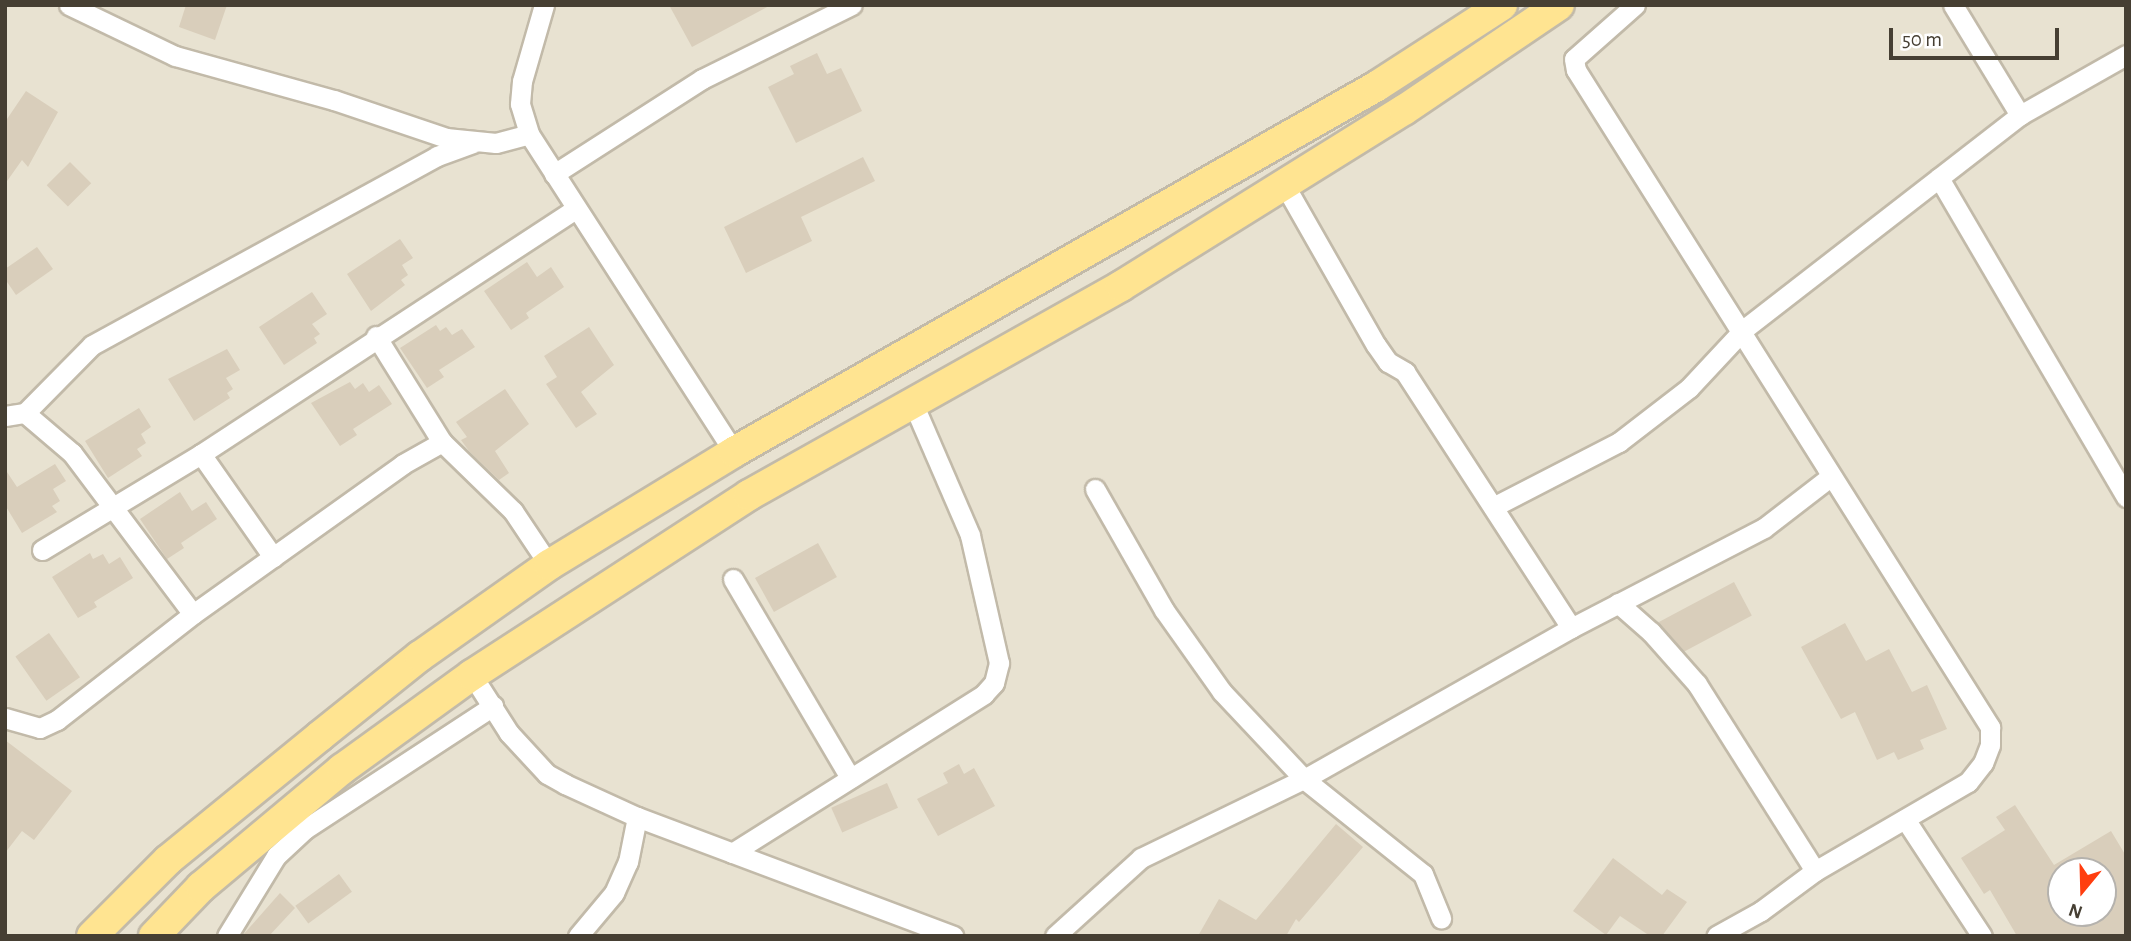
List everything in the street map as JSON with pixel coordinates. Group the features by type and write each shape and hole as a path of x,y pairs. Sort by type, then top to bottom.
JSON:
{"main road":[{"path":"92,936 168,860 320,736 420,656 549,565 734,452 1377,86 1502,5"},
{"path":"154,936 201,887 342,769 472,676 749,495 1121,286 1284,184 1559,5"},
{"path":"320,736 342,769"}],"street":[{"path":"69,5 175,56 472,144 496,144 529,134"},
{"path":"544,5 522,81 520,104 529,134 734,452"},
{"path":"554,174 702,79 852,5"},
{"path":"1635,5 1574,59 1576,70 1743,330 1830,477 1990,727 1990,745 1983,763 1968,782 1815,871 1761,911 1716,936"},
{"path":"1954,5 2020,115"},
{"path":"1493,508 1619,442 1689,388 1743,330 2020,115 2126,55"},
{"path":"5,416 25,413 92,345 437,156 472,144"},
{"path":"1939,178 2126,497"},
{"path":"1284,184 1376,345 1388,362 1405,372 1572,628"},
{"path":"42,550 201,454 376,336 576,209"},
{"path":"376,336 442,442 513,511 549,565"},
{"path":"732,853 984,694 994,683 999,663 970,535 913,403"},
{"path":"25,413 72,453 114,505 193,614"},
{"path":"5,718 40,728 57,720 193,614 403,464 442,442"},
{"path":"201,454 273,557"},
{"path":"1055,936 1141,858 1304,779 1572,628 1764,528 1830,477"},
{"path":"1095,489 1164,611 1222,692 1304,779 1423,874 1441,918"},
{"path":"733,579 850,778"},
{"path":"1618,603 1651,632 1697,684 1815,871"},
{"path":"472,676 509,733 547,774 637,817 953,936"},
{"path":"227,936 276,856 305,829 493,706"},
{"path":"578,936 614,893 628,862 637,817"},
{"path":"1905,820 1982,936"}],"shaded area":[{"path":"5,5 2126,5 2126,936 5,936"}],"building":[{"path":"186,5 227,5 215,40 179,27"},
{"path":"669,5 771,5 692,47"},
{"path":"817,53 827,74 841,68 862,111 796,143 768,87 794,74 790,66"},
{"path":"26,91 58,112 28,167 22,160 5,184 5,122"},
{"path":"863,157 875,181 801,217 812,241 746,273 724,227"},
{"path":"70,162 91,183 68,207 47,185"},
{"path":"400,239 413,258 402,265 408,275 401,280 405,285 371,311 347,274"},
{"path":"37,247 53,269 16,295 5,279 5,269"},
{"path":"527,262 537,277 551,267 564,287 526,313 529,318 511,330 484,291"},
{"path":"312,292 327,314 312,324 320,334 314,338 317,343 284,365 259,327"},
{"path":"436,325 440,331 446,327 452,335 462,329 475,347 439,370 444,377 427,388 400,348"},
{"path":"589,327 614,365 581,392 597,414 576,428 546,384 557,377 544,356"},
{"path":"227,349 240,370 226,378 233,389 227,393 230,398 194,421 168,379"},
{"path":"350,382 355,389 363,383 369,392 379,385 392,404 353,429 357,435 340,446 311,403"},
{"path":"505,389 529,424 495,451 509,473 499,480 469,451 461,440 467,437 456,422"},
{"path":"139,408 151,427 141,434 146,443 137,449 142,456 108,478 85,441"},
{"path":"55,464 66,481 53,489 60,501 52,506 57,512 22,533 5,505 5,469 17,487"},
{"path":"180,492 192,511 206,502 217,519 181,543 184,548 167,559 140,519"},
{"path":"818,543 837,577 774,612 755,578"},
{"path":"90,553 93,559 103,554 109,564 120,557 133,578 94,602 97,607 78,618 52,577"},
{"path":"1734,582 1752,616 1677,655 1659,622"},
{"path":"1845,623 1866,661 1889,649 1912,692 1927,685 1947,729 1920,740 1924,749 1898,760 1894,752 1877,760 1855,712 1841,719 1801,647"},
{"path":"49,633 80,677 46,701 15,657"},
{"path":"5,740 72,791 34,840 22,831 5,853"},
{"path":"959,764 964,774 974,768 995,806 938,836 917,799 948,783 943,773"},
{"path":"887,783 898,808 842,832 831,808"},
{"path":"2015,805 2049,857 2047,927 2117,927 2117,857 2067,857 2111,831 2126,856 2126,936 2017,936 1990,890 1984,894 1961,858 2005,830 1996,817"},
{"path":"1336,824 1363,847 1299,922 1296,919 1286,936 1198,936 1219,899 1256,920"},
{"path":"1613,858 1662,895 1667,889 1687,902 1662,936 1650,936 1620,916 1606,935 1573,911"},
{"path":"339,874 352,892 308,924 295,906"},
{"path":"280,893 295,908 269,936 242,936"}]}
